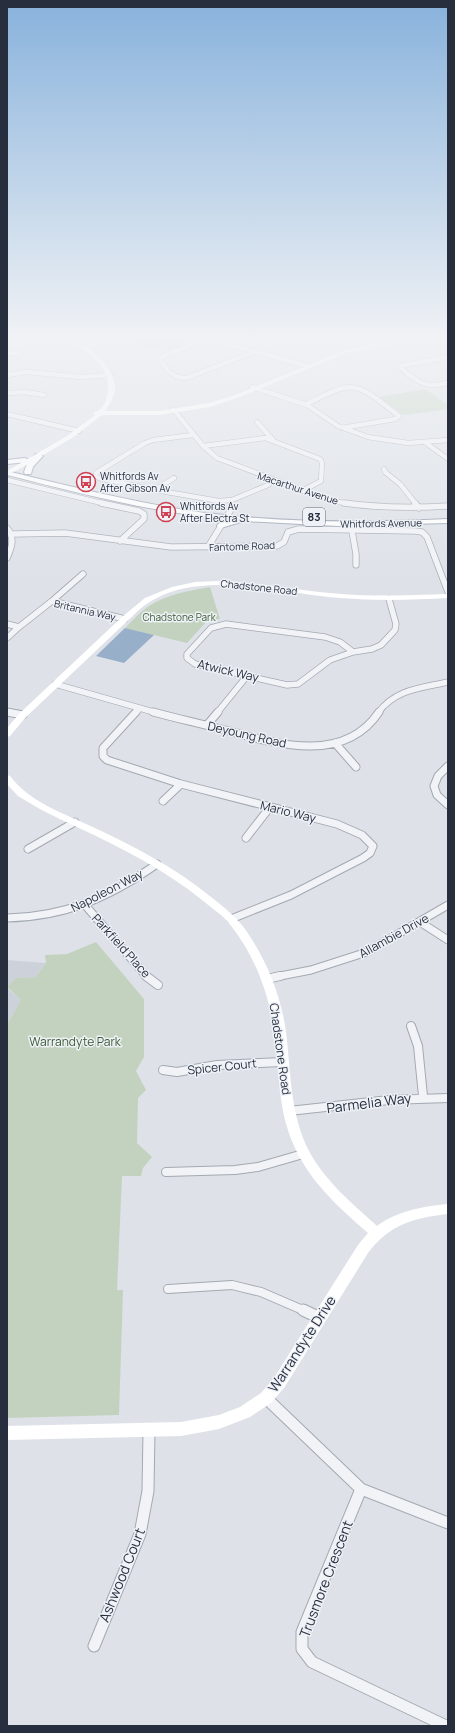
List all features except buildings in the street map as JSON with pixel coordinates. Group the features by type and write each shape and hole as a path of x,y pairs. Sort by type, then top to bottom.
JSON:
{"main road":[{"path":"28,472 30,466 39,456"},
{"path":"9,470 25,460"},
{"name":"Whitfords Avenue","path":"9,470 28,472 136,497 228,514 252,520 336,524 448,521"},
{"name":"Whitfords Avenue","path":"9,470 127,502 228,514 333,518 398,518 448,515"},
{"path":"221,526 252,520"}],"street":[{"path":"27,419 77,431"},
{"path":"9,470 39,456 77,431 91,419"},
{"name":"Macarthur Avenue","path":"180,419 203,446 217,458 302,491 332,500 358,505 392,508 448,506"},
{"path":"328,419 342,428 368,438 385,441 426,443 448,440"},
{"path":"342,428 395,419"},
{"path":"257,422 273,440"},
{"path":"25,460 77,431"},
{"path":"193,435 153,440 145,443 96,473 96,476 99,478 155,490 219,501 232,500 268,485 273,481"},
{"path":"203,446 265,438 320,459 322,463 321,481 302,491"},
{"path":"426,443 448,459"},
{"path":"384,469 385,472 400,484 419,508"},
{"path":"9,470 70,496 139,511 144,514 144,519 120,541"},
{"path":"155,490 174,478"},
{"path":"208,547 228,514"},
{"path":"7,528 12,534 12,546 7,558"},
{"name":"Fantome Road","path":"12,534 65,533 171,547 208,547 277,546 284,542 288,532 299,529 415,531 425,534 448,592"},
{"path":"352,531 356,554 356,565"},
{"path":"52,601 83,574"},
{"name":"Chadstone Road","path":"7,734 23,715 140,605 163,592 212,583 237,583 337,596 389,598 448,596"},
{"name":"Atwick Way","path":"353,652 340,642 325,637 226,624 211,628 187,654 187,658 195,664 287,685 298,684 330,660 353,652 372,649 381,645 395,630 395,619 389,598"},
{"name":"Britannia Way","path":"7,638 52,601 125,619"},
{"path":"7,624 19,627"},
{"path":"206,725 247,676"},
{"name":"Deyoung Road","path":"56,684 139,709 289,746 334,744 354,737 368,728 383,706 391,699 402,693 448,682"},
{"name":"Mario Way","path":"139,709 103,748 103,756 107,760 181,784 337,824 365,836 373,846 370,853 332,875 291,895 231,919"},
{"path":"7,712 23,715"},
{"path":"334,744 356,767"},
{"path":"448,766 436,778 434,784 435,791 439,798 448,805"},
{"path":"163,801 181,784"},
{"name":"Chadstone Road","path":"9,785 34,802 157,864 194,887 231,919 255,955 267,979 275,1004 280,1031 282,1062 289,1111 297,1140 303,1154 337,1198 377,1233"},
{"path":"246,838 270,808"},
{"path":"28,849 75,822"},
{"name":"Napoleon Way","path":"7,918 17,919 56,914 85,905 140,876 157,864"},
{"name":"Parkfield Place","path":"85,905 144,975 158,985"},
{"name":"Allambie Drive","path":"267,979 311,970 351,959 367,952 448,905"},
{"path":"420,922 448,940"},
{"path":"411,1026 418,1046 423,1096"},
{"name":"Spicer Court","path":"163,1070 177,1072 217,1065 282,1062"},
{"name":"Parmelia Way","path":"289,1111 423,1096 448,1098"},
{"path":"166,1172 258,1168 303,1154"},
{"name":"Warrandyte Drive","path":"7,1434 181,1429 219,1422 245,1412 266,1398 279,1383 363,1249 377,1233 409,1216 429,1210 448,1209"},
{"path":"168,1289 232,1285 261,1292 320,1318"},
{"path":"266,1398 361,1489 448,1523"},
{"name":"Ashwood Court","path":"94,1646 140,1534 148,1491 149,1430"},
{"name":"Trusmore Crescent","path":"361,1489 302,1632 300,1646 304,1655 312,1662 446,1726"}],"shaded area":[{"path":"7,960 45,963 36,977 16,978 7,987"},
{"path":"7,988 21,1000 7,1025"}],"green space":[{"name":"Chadstone Park","path":"210,587 220,619 207,621 187,643 125,628 142,611 160,600 176,594"},
{"name":"Warrandyte Park","path":"96,942 144,999 144,1057 136,1071 146,1090 138,1098 137,1143 152,1157 143,1168 141,1176 122,1176 117,1290 123,1290 119,1415 7,1418 7,1025 21,1000 7,987 16,978 36,977 46,962 45,955 67,954"}],"water":[{"path":"125,628 154,635 124,663 96,656"}],"place":[{"name":"Whitfords Av After Gibson Av","path":"86,482"},
{"name":"Whitfords Av After Electra St","path":"166,512"}]}
